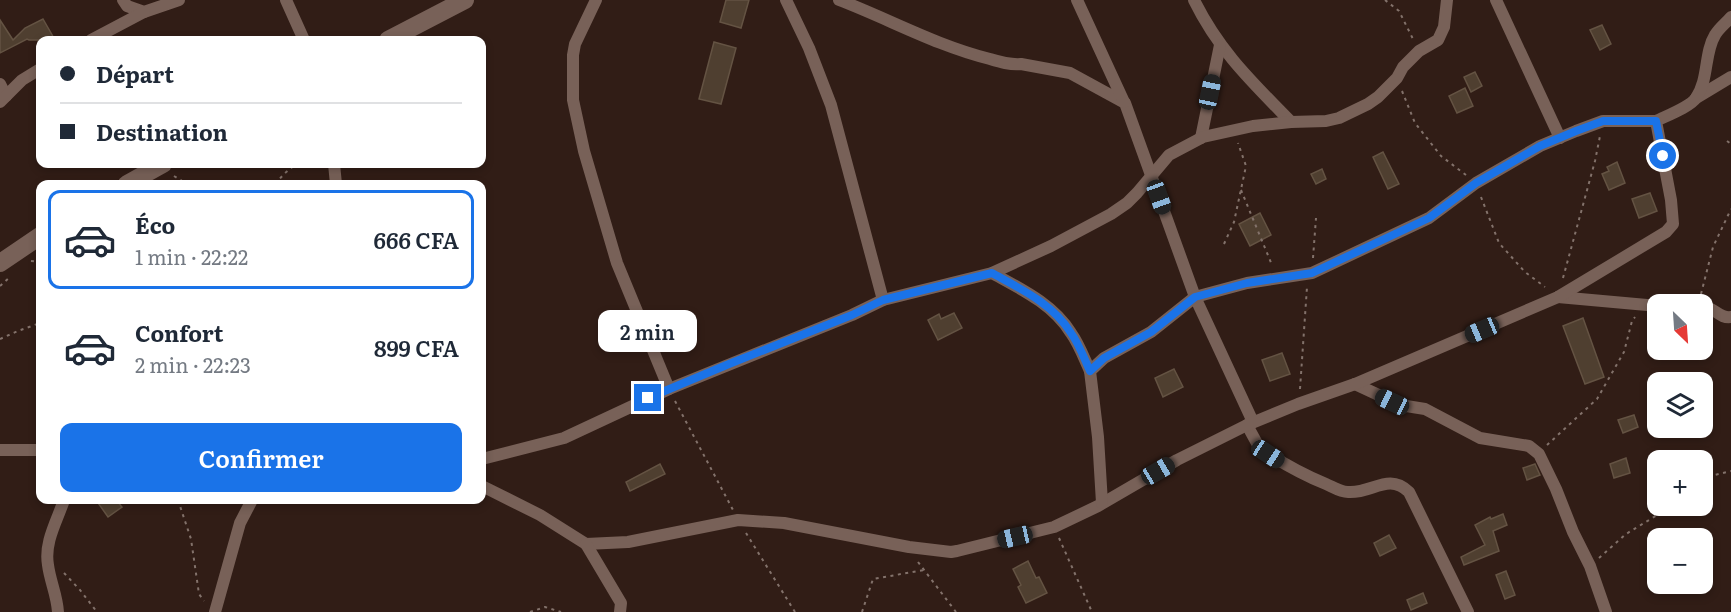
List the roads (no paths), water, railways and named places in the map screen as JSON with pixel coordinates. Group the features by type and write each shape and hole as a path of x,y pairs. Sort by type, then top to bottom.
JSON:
{"street":[{"path":"123,0 127,6 144,12"},
{"path":"99,36 144,12 179,0"},
{"path":"286,0 302,36"},
{"path":"394,36 443,5 465,0"},
{"path":"596,0 575,44 573,100 584,151 617,262 669,389"},
{"path":"839,0 976,56 1013,65 1021,64 1070,73 1125,104"},
{"path":"1077,0 1125,104 1195,297 1259,447 1297,472 1343,492 1359,492 1391,483 1401,484 1409,492 1468,612"},
{"path":"1194,0 1220,45 1291,122"},
{"path":"486,458 564,438 669,389 852,315 883,300 992,273 1051,246 1111,214 1137,193 1169,155 1201,138 1253,126 1291,122 1326,122 1339,118 1368,104 1397,78 1403,67 1419,51 1438,40 1444,27 1447,0"},
{"path":"1496,0 1560,138"},
{"path":"790,1 831,105 883,300"},
{"path":"1696,98 1706,75 1715,36 1731,17"},
{"path":"1201,138 1220,45"},
{"path":"2,94 36,71"},
{"path":"1090,371 1104,358 1151,332 1195,297 1247,283 1312,273 1429,218 1476,183 1540,146 1603,121 1656,121 1731,77"},
{"path":"586,544 628,542 738,520 784,523 909,547 951,552 1054,527 1102,503 1177,460 1250,424 1355,384 1558,297 1670,228 1673,224 1671,200 1656,121"},
{"path":"134,180 156,168"},
{"path":"0,262 36,239"},
{"path":"992,273 1030,293 1051,310 1071,332 1090,371 1098,437 1102,503"},
{"path":"1558,297 1647,306"},
{"path":"1713,310 1723,317 1731,317"},
{"path":"1355,384 1400,405 1425,409 1480,438 1529,446 1539,454 1590,567 1606,612"},
{"path":"0,450 36,450"},
{"path":"486,488 540,515 586,544 621,603 620,612"},
{"path":"58,612 54,584 48,565 48,542 62,504"},
{"path":"215,612 240,523 250,504"}]}
